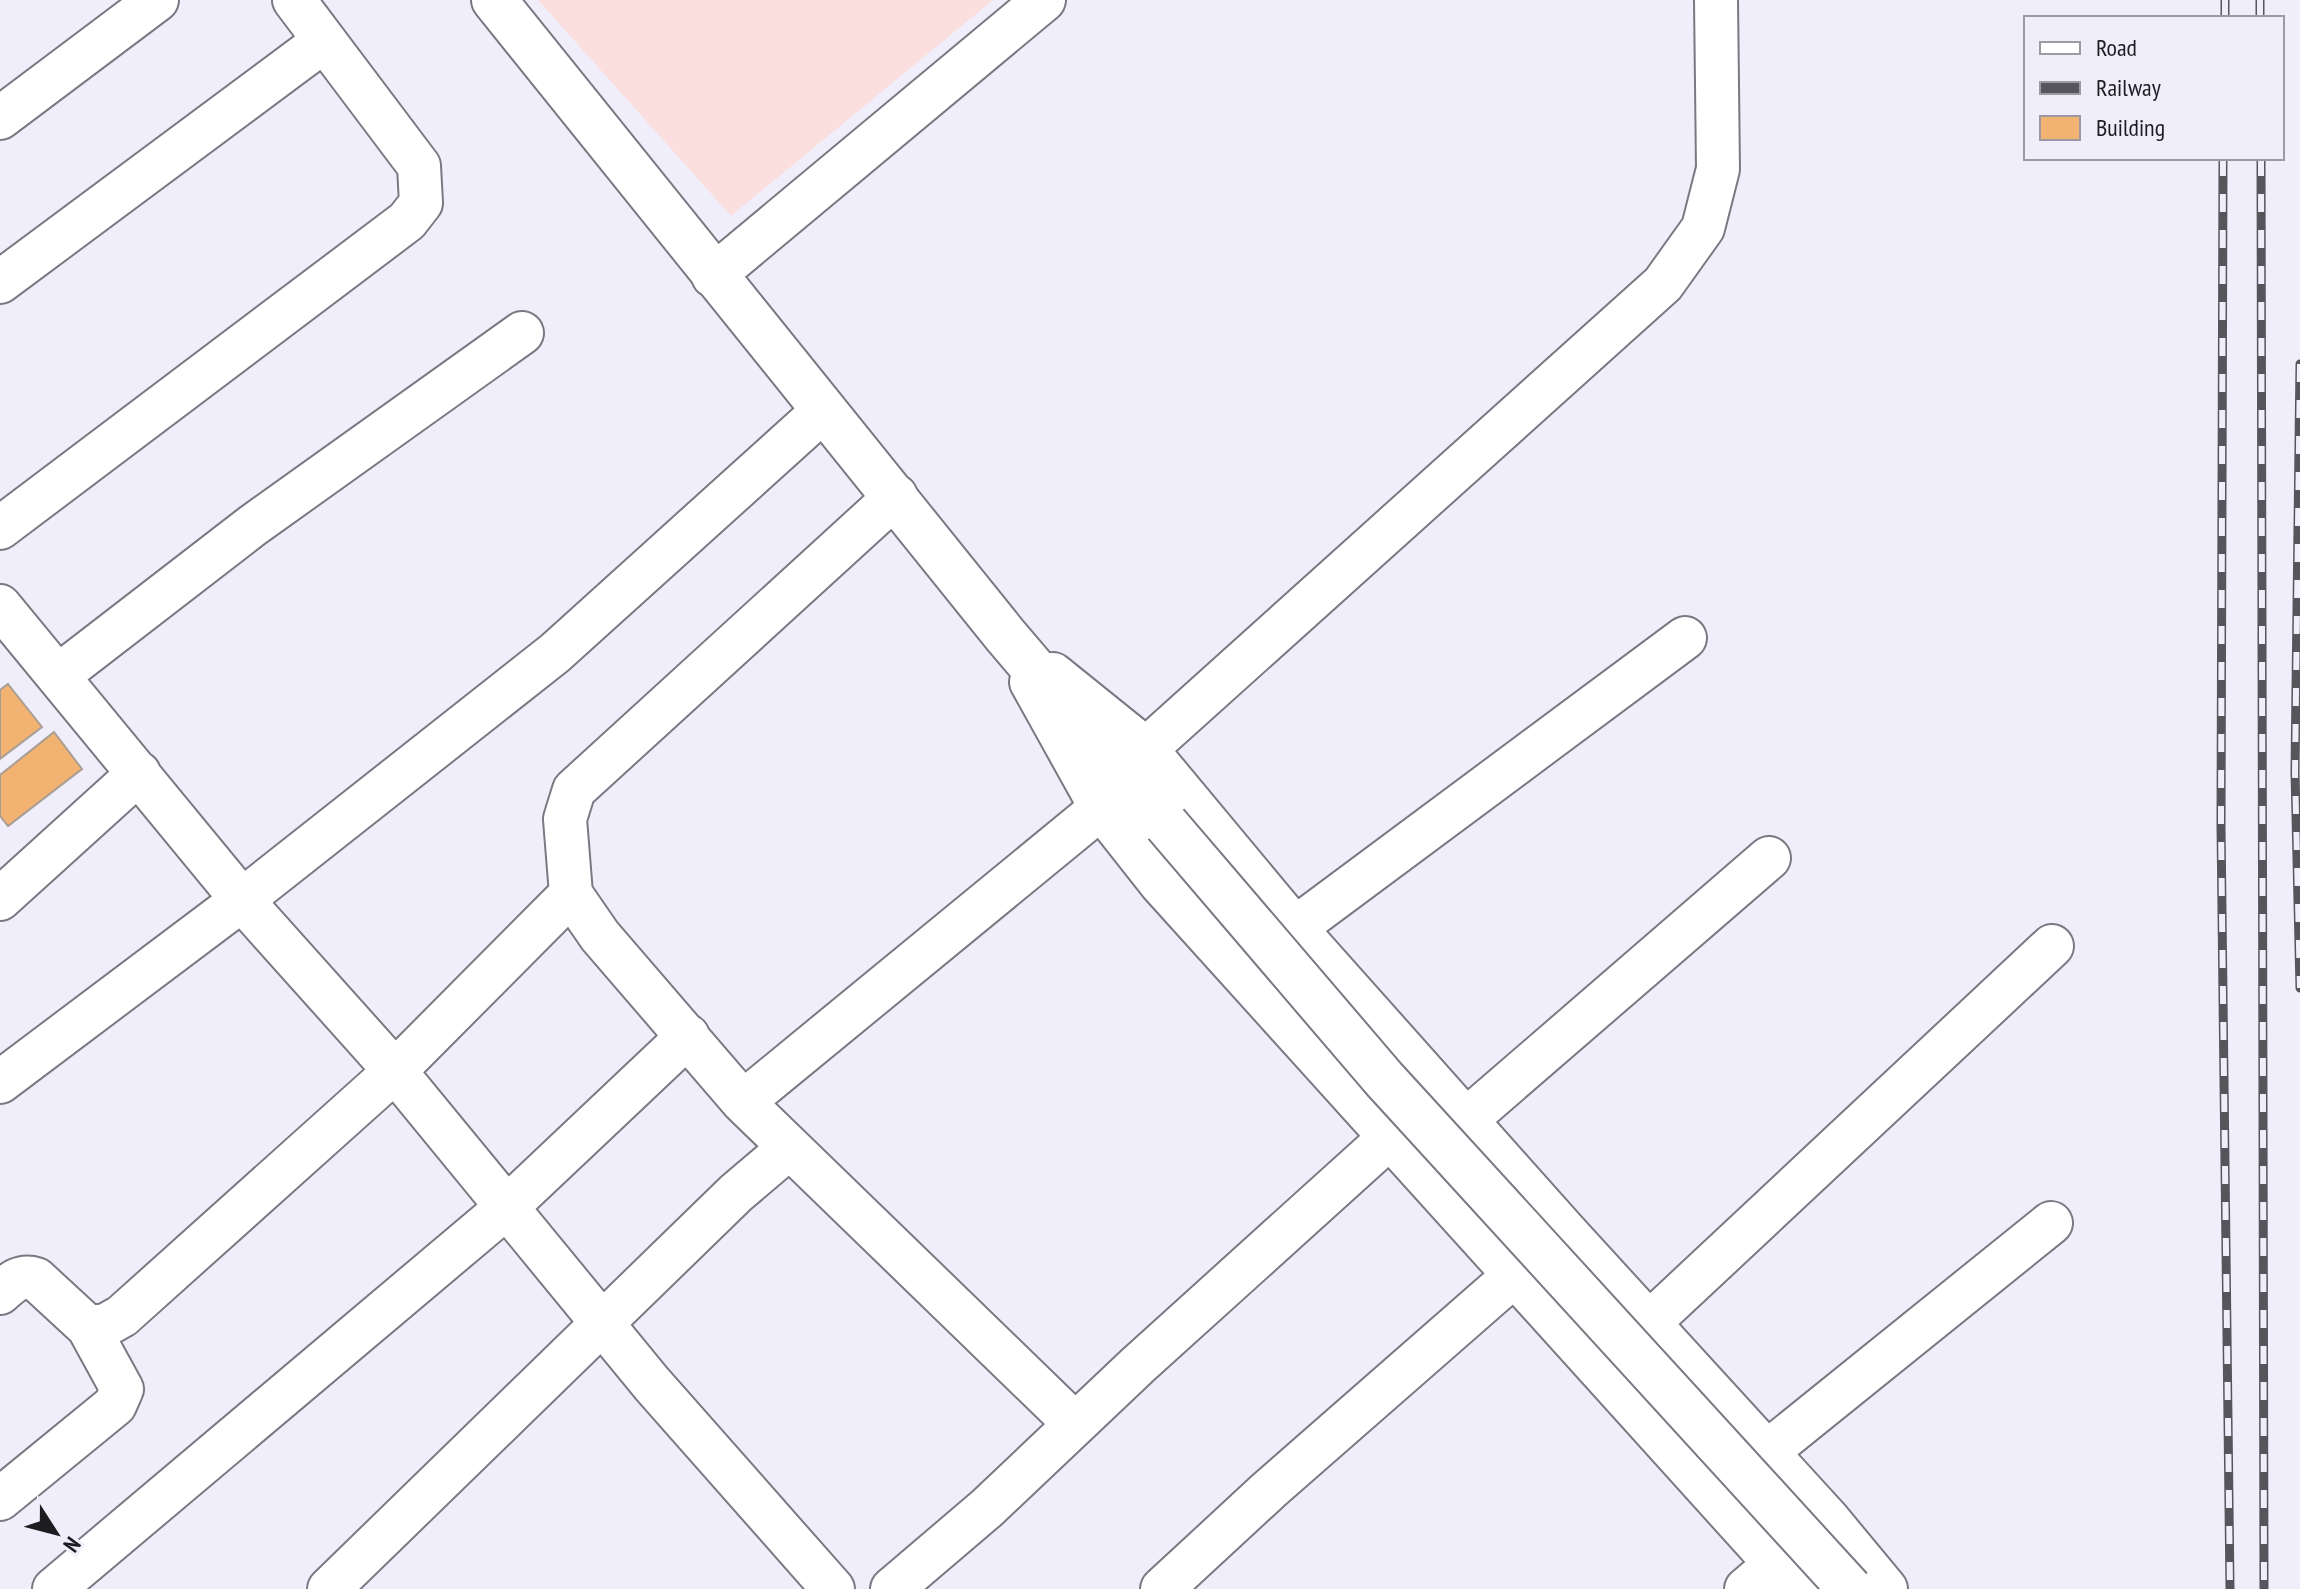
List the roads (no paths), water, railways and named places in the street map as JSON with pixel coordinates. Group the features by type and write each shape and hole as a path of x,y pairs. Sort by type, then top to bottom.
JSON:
{"street":[{"path":"0,118 157,0"},
{"path":"0,528 407,221 421,203 419,166 294,0"},
{"path":"494,0 713,276 896,496 1005,635 1166,824 1384,1079 1850,1589"},
{"path":"713,276 1044,0"},
{"path":"1146,749 1663,284 1703,228 1718,169 1716,0"},
{"path":"0,282 324,41"},
{"path":"59,675 252,526 522,333"},
{"path":"0,1082 242,900 555,653 824,410"},
{"path":"896,496 574,790 565,819 571,894 600,936 743,1102 1075,1424"},
{"path":"1,609 59,675 242,900 395,1071 652,1384 833,1589"},
{"path":"1005,635 1146,749 1295,928 1565,1231 1828,1519 1886,1589"},
{"path":"1005,635 1101,808 1161,884 1513,1277 1773,1581 1828,1519"},
{"path":"1295,928 1685,638"},
{"path":"0,899 139,773"},
{"path":"743,1102 1101,808"},
{"path":"892,1589 987,1508 1388,1139 1454,1105 1769,858"},
{"path":"88,1327 106,1325 122,1316 395,1071 571,894"},
{"path":"1649,1323 2052,946"},
{"path":"54,1589 507,1207 688,1036"},
{"path":"329,1589 736,1193 789,1148"},
{"path":"1767,1452 2051,1223"},
{"path":"1162,1589 1269,1490 1565,1231"},
{"path":"0,1293 16,1279 36,1279 88,1327 122,1389 115,1405 0,1499"}],"railway":[{"path":"2225,0 2225,16"},
{"path":"2260,0 2260,16"},
{"path":"2223,160 2221,826 2230,1589"},
{"path":"2261,160 2264,1589"},
{"path":"2300,364 2295,772 2300,988"}]}
